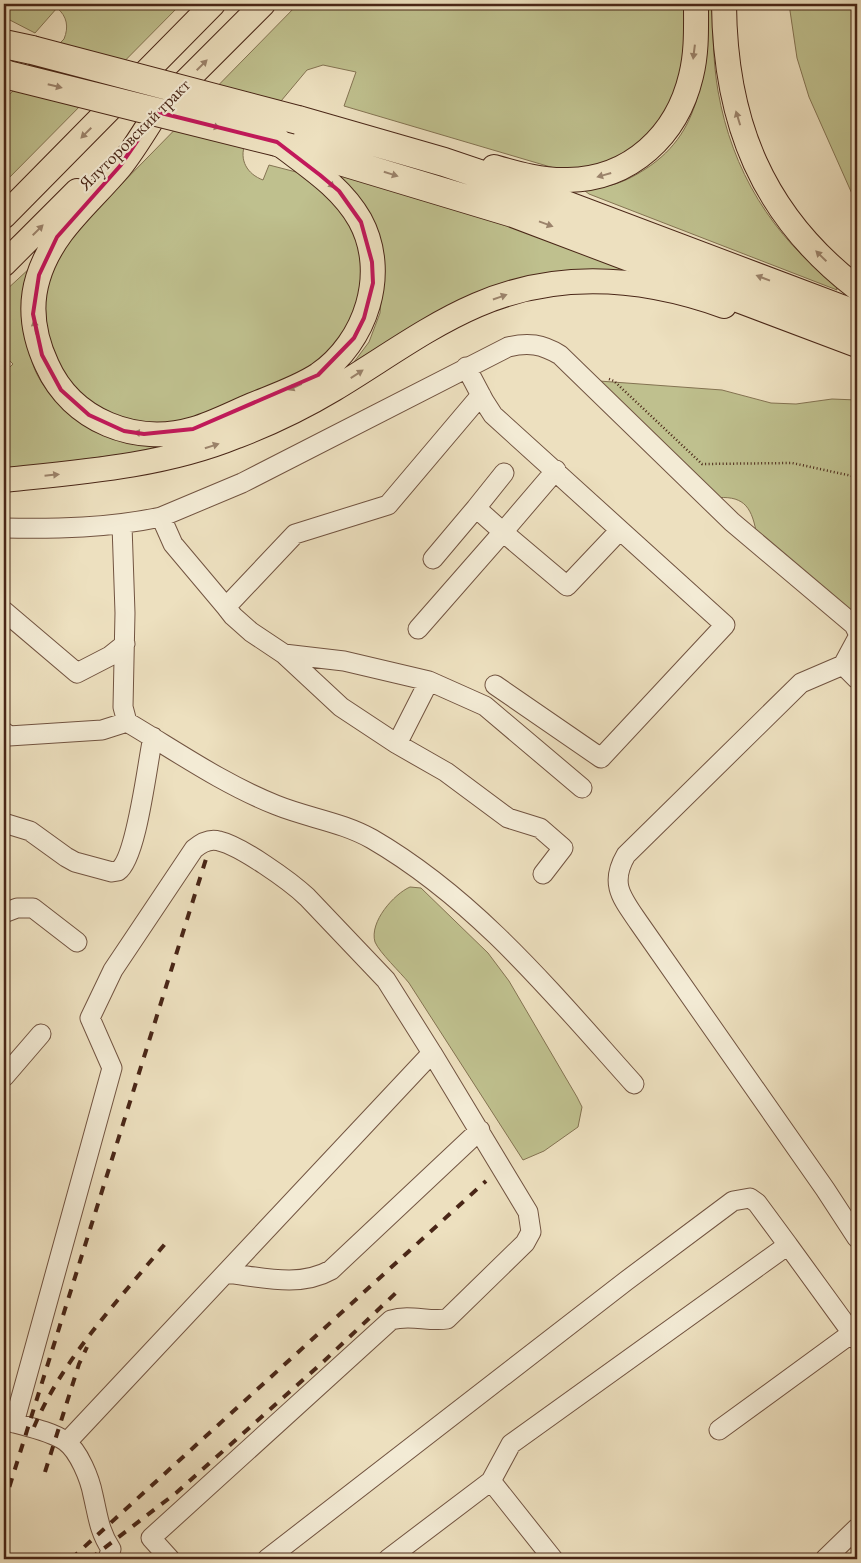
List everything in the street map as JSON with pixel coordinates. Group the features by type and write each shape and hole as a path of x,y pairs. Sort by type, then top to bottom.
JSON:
{"highway":[{"path":"4,44 302,121 444,162 527,190 857,315"},
{"path":"5,74 277,142 513,213 857,343"}],"main road":[{"path":"133,86 195,4"},
{"name":"Ялуторовский тракт","path":"4,216 213,4"},
{"name":"Ялуторовский тракт","path":"4,264 264,4"},
{"path":"302,121 451,154 538,178 556,180 585,179 616,171 644,154 664,134 678,112 692,75 696,47 696,4"},
{"path":"724,4 726,57 734,103 759,174 796,229 815,251 857,288"},
{"path":"4,35 32,50"},
{"path":"160,107 120,166 57,237 39,275 34,293 33,314 36,335 42,355 61,390 89,415 124,431 144,434 169,434 193,429 300,385 318,375 343,353 364,318 370,298 372,262 361,222 339,191 277,142"},
{"path":"4,203 67,152"},
{"path":"4,480 146,463 209,447 288,414 333,390 410,341 477,306 517,291 559,283 596,280 632,283 692,296 857,356"}],"lane":[{"path":"4,528 42,529 122,525 161,517 242,483 508,347 532,344 546,346 560,355 732,522 854,625 857,631"},
{"path":"466,367 493,415 556,470 725,625 601,758 495,685"},
{"path":"226,607 295,534 388,505 481,396"},
{"path":"418,629 556,470"},
{"path":"433,559 504,473"},
{"path":"476,508 567,586 620,530"},
{"path":"161,517 173,544 226,607 246,627 284,654 341,707 397,744 446,772 508,818 540,828 563,848 543,874"},
{"path":"122,525 123,706 127,722 195,764 277,805 344,825 372,839 427,876 504,940 634,1084"},
{"path":"4,611 77,673 110,656 124,644"},
{"path":"857,639 843,665 801,683 626,855 621,864 618,883 623,899 639,923 820,1181 857,1238"},
{"path":"284,654 344,661 429,681 485,706 582,788"},
{"path":"843,665 857,679"},
{"path":"397,744 429,681"},
{"path":"4,732 9,736 102,730 127,722"},
{"path":"4,823 30,831 75,862 112,872 118,871 128,860 139,816 153,737"},
{"path":"108,1559 111,1549 101,1533 87,1471 68,1442 9,1421 112,1068 90,1018 112,970 194,849 206,841 220,841 240,850 296,887 386,980 480,1130 528,1212 531,1232 525,1243 447,1319 437,1320 404,1316 391,1320 151,1538 170,1559"},
{"path":"4,913 16,908 33,908 77,942"},
{"path":"4,1077 41,1034"},
{"path":"68,1442 432,1053"},
{"path":"226,1273 299,1281 317,1278 331,1270 480,1130"},
{"path":"267,1559 732,1201 750,1198 757,1203 855,1336 719,1430"},
{"path":"388,1559 491,1481 511,1444 788,1245"},
{"path":"491,1481 553,1559"},
{"path":"825,1559 857,1528"}],"path":[{"path":"582,376 614,381 702,464 792,463 857,477"}],"highlighted area":[{"path":"157,112 277,142 320,175 339,191 361,222 372,262 373,283 364,318 354,338 318,375 193,429 144,434 124,431 89,415 61,390 42,355 33,314 39,275 57,237 120,166"}],"green space":[{"path":"4,4 181,4 4,183 4,100 64,39 67,26 65,18 57,8 35,33 4,17"},
{"path":"298,4 686,4 686,34 679,85 657,128 617,159 586,168 554,168 344,106 356,72 323,65 307,70 245,144 243,156 246,166 257,177 263,180 269,165 300,173 342,207 362,252 360,299 338,344 303,372 207,414 166,424 127,421 89,403 64,374 49,341 45,317 46,288 59,252 98,208"},
{"path":"708,4 712,4 714,58 724,120 733,148 745,175 758,200 774,223 813,266 836,285 837,290 585,191 592,187 615,184 635,175 661,157 677,140 689,120 697,99 705,53"},
{"path":"789,4 857,4 857,205 809,97 797,58"},
{"path":"337,173 506,224 630,271 599,270 427,317 354,362 369,342 380,313 384,268 347,185"},
{"path":"31,267 31,356 34,368 48,392 70,414 93,430 116,439 154,445 154,450 4,470 4,373 13,364 4,355 4,292"},
{"path":"599,381 722,390 771,403 796,404 832,399 857,400 857,613 845,607 756,531 751,514 744,504 732,498 714,498"},
{"path":"410,887 421,888 488,953 509,981 577,1097 582,1107 578,1127 544,1151 523,1160 409,983 377,946 374,934 379,918 390,902"}],"railway":[{"path":"4,1504 206,859"},
{"path":"71,1559 486,1181"},
{"path":"34,1427 46,1401 77,1352 169,1239"},
{"path":"90,1559 176,1493 322,1363 400,1289"},
{"path":"45,1472 79,1364 87,1347"}]}
